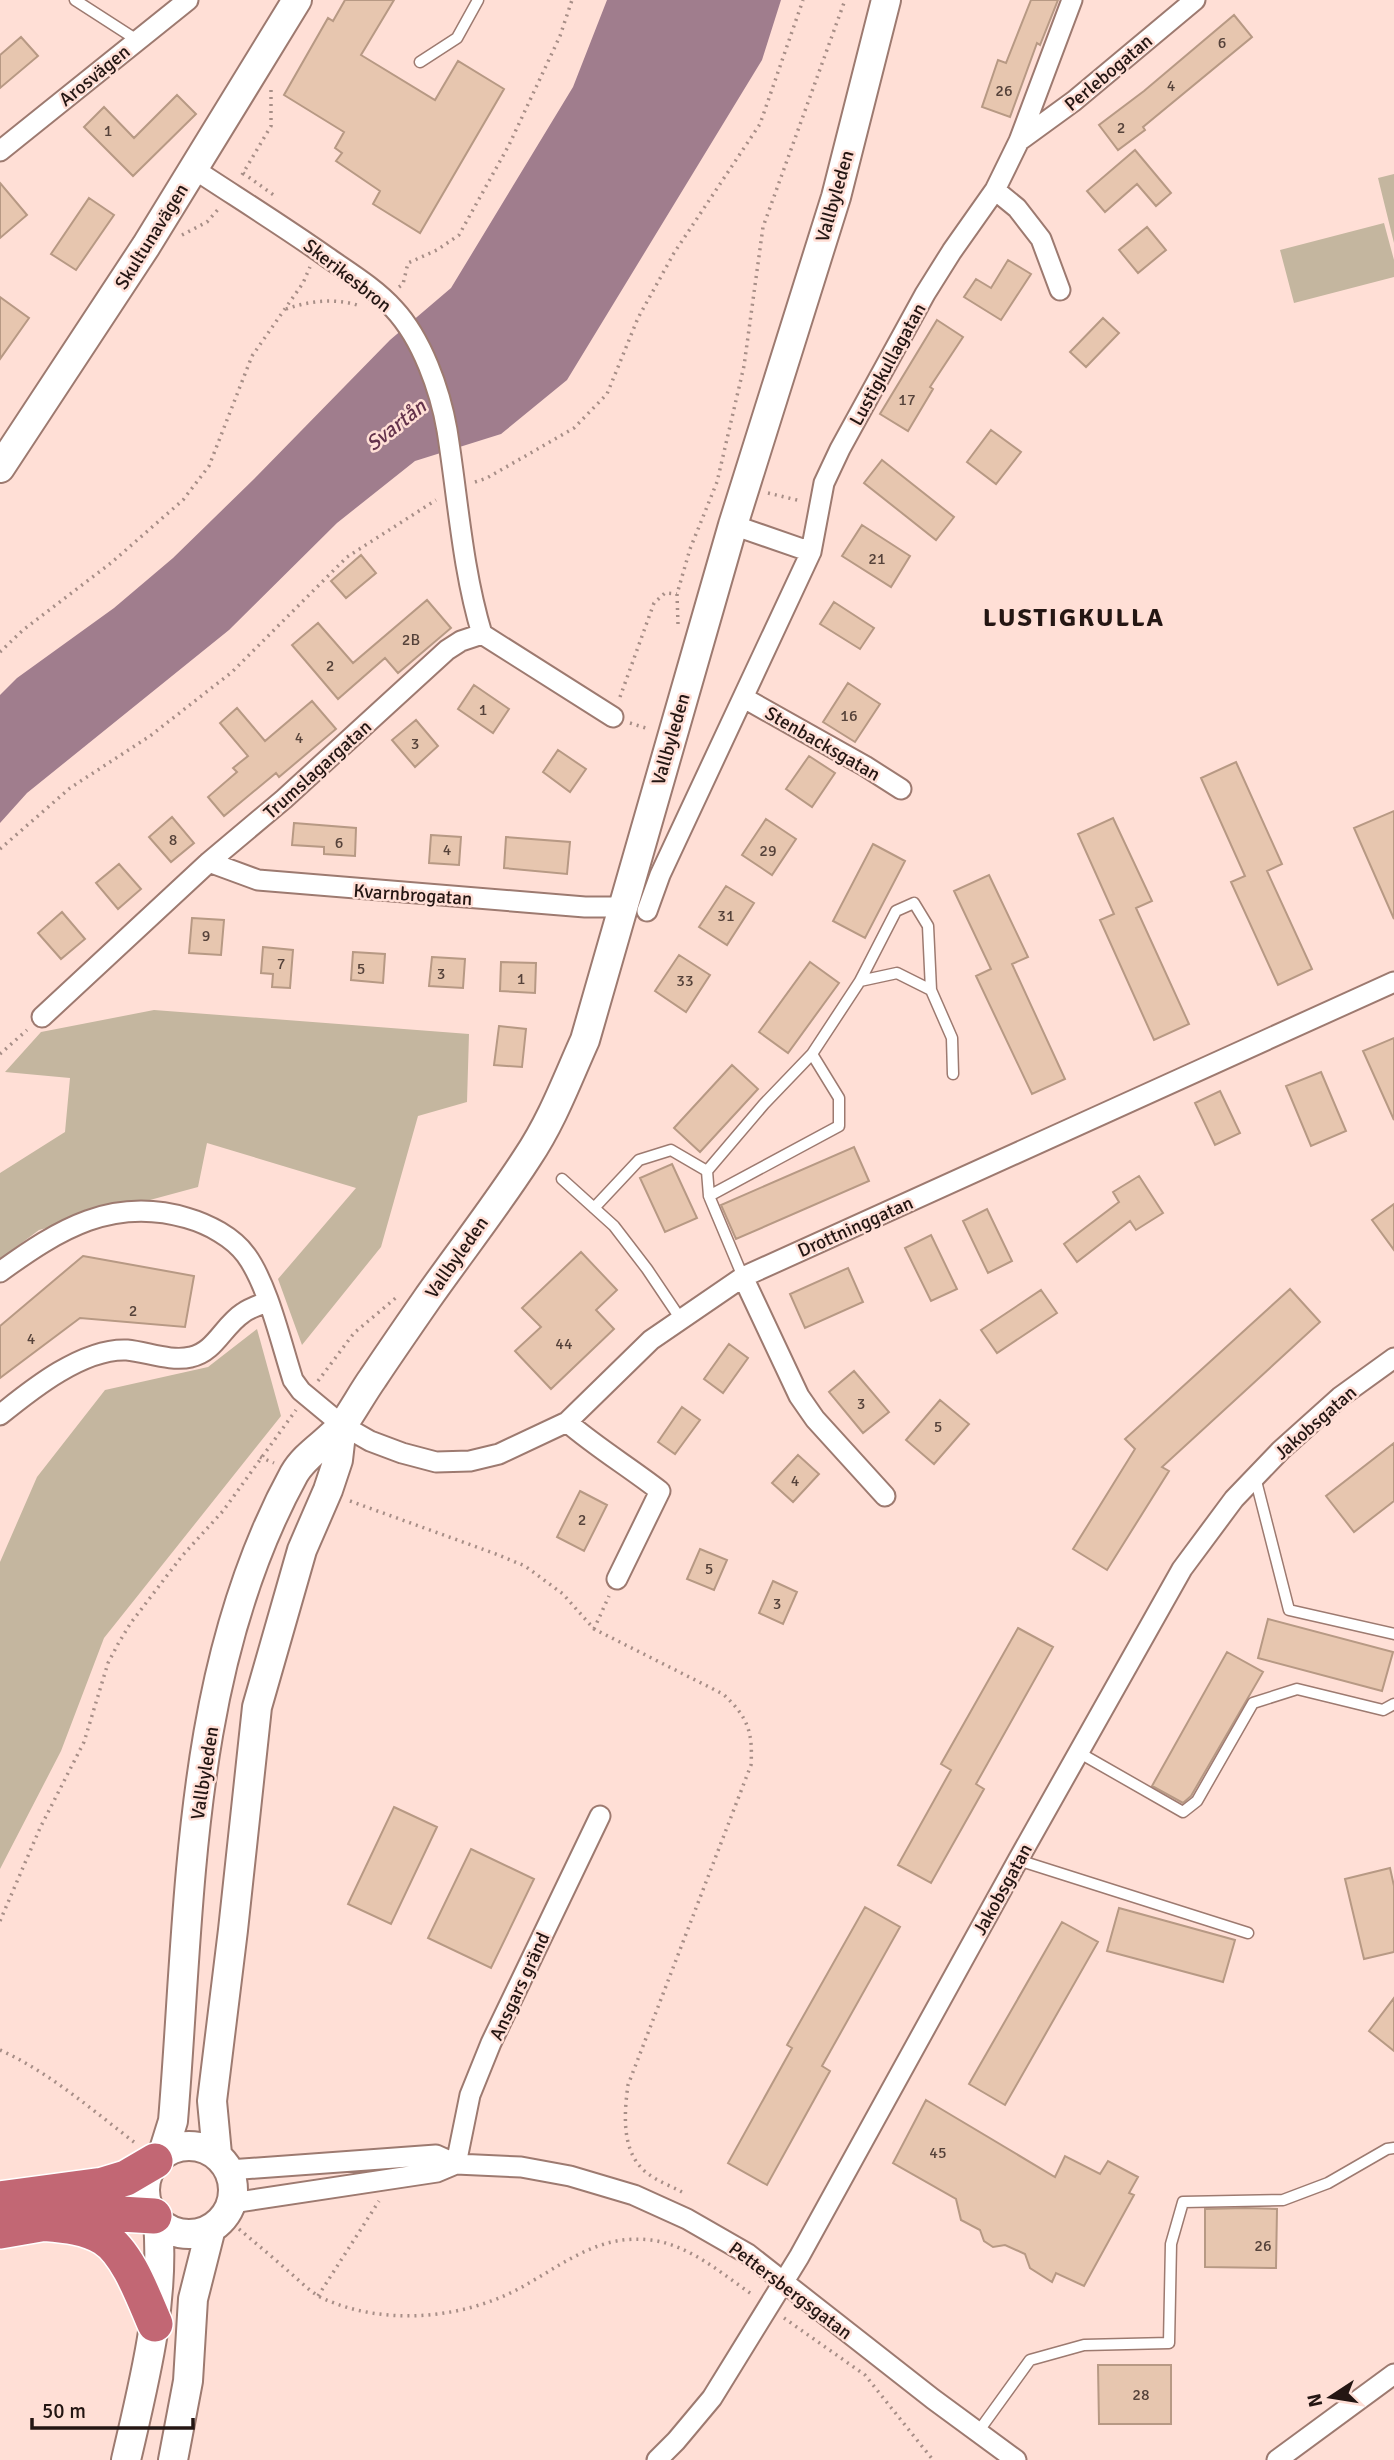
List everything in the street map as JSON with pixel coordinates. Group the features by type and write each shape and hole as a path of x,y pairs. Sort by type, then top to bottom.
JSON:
{"highway":[{"path":"0,2199 103,2185 126,2178 152,2153"},
{"path":"0,2231 104,2213 156,2219"},
{"path":"39,2223 83,2229 105,2239 117,2249 139,2287 155,2324"}],"main road":[{"name":"Skultunavägen","path":"0,468 102,315 297,0"},
{"name":"Vallbyleden","path":"152,2153 173,2120 192,1855 217,1691 236,1616 261,1545 296,1471 313,1451 342,1425 528,1157 551,1116 585,1040 601,988 634,909 733,525 836,197 886,0"},
{"name":"Vallbyleden","path":"223,2162 212,2101 257,1707 302,1550 338,1460 342,1425"},
{"path":"125,2460 155,2324 160,2249 156,2219 146,2200 145,2189 152,2153 193,2146 223,2162 233,2186 227,2220 194,2300 188,2382 173,2460"},
{"path":"156,2219 174,2231 185,2234 202,2232 227,2220"}],"street":[{"name":"Arosvägen","path":"0,151 188,0"},
{"name":"Lustigkullagatan","path":"634,909 660,875 811,552 824,483 840,449 925,294 995,190 1019,141 1072,0"},
{"name":"Perlebogatan","path":"1019,141 1074,101 1195,0"},
{"name":"Skerikesbron","path":"194,169 365,283 391,306 411,332 432,373 447,429 474,606 482,634"},
{"path":"995,190 1032,225 1041,239 1060,290"},
{"path":"733,525 811,552"},
{"path":"482,634 613,717"},
{"name":"Trumslagargatan","path":"42,1017 209,862 284,799 447,650 461,641 482,634"},
{"name":"Stenbacksgatan","path":"744,698 901,789"},
{"name":"Kvarnbrogatan","path":"209,862 258,880 634,909"},
{"name":"Drottninggatan","path":"0,1272 36,1245 69,1227 95,1217 134,1210 164,1211 197,1221 219,1231 244,1252 257,1272 293,1380 301,1391 342,1425 370,1441 436,1462 470,1461 499,1454 567,1422 651,1340 743,1277 1394,982"},
{"path":"743,1277 799,1396 815,1419 885,1496"},
{"path":"0,1415 40,1383 67,1367 98,1355 124,1350 190,1358 209,1349 242,1314 267,1302"},
{"name":"Jakobsgatan","path":"657,2460 677,2441 712,2398 783,2282 1182,1569 1234,1499 1281,1450 1340,1397 1394,1357"},
{"path":"567,1422 591,1443 631,1468 660,1491 617,1579"},
{"name":"Ansgars gränd","path":"456,2164 470,2095 491,2043 600,1816"},
{"name":"Pettersbergsgatan","path":"223,2162 436,2155 456,2164 521,2167 570,2176 634,2196 687,2219 748,2254 1016,2460"},
{"name":"Pettersbergsgatan","path":"227,2220 437,2172 456,2164"},
{"path":"1276,2460 1394,2374"}],"lane":[{"path":"75,0 137,40"},
{"path":"419,62 457,38 478,0"},
{"path":"743,1277 709,1196 707,1171 764,1104 812,1054 860,981 896,911 914,903 928,926 931,990 952,1038 953,1074"},
{"path":"860,981 897,974 931,990"},
{"path":"709,1196 839,1126 839,1098 812,1054"},
{"path":"594,1208 639,1160 671,1150 707,1171"},
{"path":"562,1179 614,1226 680,1318"},
{"path":"1255,1477 1289,1609 1394,1634"},
{"path":"1078,1752 1183,1812 1197,1801 1253,1703 1297,1689 1383,1710 1394,1704"},
{"path":"1018,1860 1248,1933"},
{"path":"978,2432 1030,2360 1084,2345 1169,2343 1171,2244 1183,2202 1283,2200 1328,2183 1387,2149 1394,2148"}],"path":[{"path":"284,309 300,304 340,300 378,311 391,306 403,284 408,263 438,250 460,235 509,145 560,36 572,0"},
{"path":"656,732 613,717 654,603 665,593 677,594 690,549 717,482 744,366 763,227 845,0"},
{"path":"178,237 215,216 243,173 271,126 271,88"},
{"path":"243,173 281,201"},
{"path":"0,652 23,630 111,563 183,500 209,466 252,356 310,268 312,246"},
{"path":"0,1054 42,1017"},
{"path":"330,1365 367,1320 401,1294"},
{"path":"0,1921 40,1828 84,1742 108,1664 118,1644 174,1565 223,1511 284,1426"},
{"path":"342,1498 525,1566 563,1594 594,1629 723,1694 748,1724 752,1744 751,1765 628,2085 624,2114 628,2142 636,2161 647,2173"},
{"path":"594,1629 617,1579"},
{"path":"0,2050 20,2059 77,2097 152,2153"},
{"path":"318,2296 383,2195"},
{"path":"227,2220 318,2296 356,2309 395,2315 415,2316 456,2311 494,2300 513,2292 576,2254 613,2242 639,2239 682,2247 865,2375 933,2460"}],"shaded area":[{"path":"1394,174 1394,243 1378,178"},
{"path":"1384,223 1394,260 1394,277 1294,303 1280,250"},
{"path":"154,1010 469,1034 467,1102 418,1116 381,1247 302,1345 278,1279 356,1188 207,1143 198,1187 39,1230 0,1259 0,1173 65,1132 70,1078 5,1072 41,1032"},
{"path":"257,1329 281,1416 104,1638 61,1751 0,1869 0,1562 37,1477 105,1390 208,1367"}],"water":[{"name":"Svartån","path":"607,0 781,0 762,60 567,380 501,434 415,461 337,523 229,630 27,793 0,823 0,695 17,678 114,608 173,558 390,340 451,288 573,87"}],"building":[{"path":"345,0 394,0 361,55 435,100 458,61 504,89 420,233 373,204 380,191 336,161 342,153 335,148 344,132 284,95 328,18 333,21"},
{"path":"1031,0 1058,0 1040,45 1037,43 1010,117 982,107 998,60 1006,63"},
{"path":"1234,15 1252,37 1143,127 1145,130 1118,150 1099,125"},
{"path":"21,37 38,56 0,88 0,55"},
{"path":"177,95 196,114 133,176 84,127 104,107 134,138"},
{"path":"1135,150 1171,193 1156,206 1137,184 1105,212 1087,191"},
{"path":"0,183 27,215 0,238"},
{"path":"89,198 114,215 76,270 51,254"},
{"path":"1147,227 1166,250 1138,273 1119,250"},
{"path":"1008,260 1031,274 1001,320 964,297 976,279 991,288"},
{"path":"0,297 29,318 0,359"},
{"path":"1103,318 1119,333 1086,367 1070,352"},
{"path":"937,320 963,337 930,387 933,389 908,431 880,414"},
{"path":"991,430 1021,452 996,484 967,462"},
{"path":"882,460 954,517 936,540 864,483"},
{"path":"862,525 910,556 891,587 842,556"},
{"path":"361,555 376,573 346,598 331,581"},
{"path":"427,600 451,628 398,673 385,658 338,699 292,645 318,623 353,663"},
{"path":"834,602 874,628 860,649 820,624"},
{"path":"848,683 880,704 855,742 823,722"},
{"path":"474,685 509,709 493,733 458,709"},
{"path":"312,701 336,729 279,777 276,773 224,816 208,797 237,772 233,768 248,756 220,723 237,708 265,741"},
{"path":"416,720 438,746 415,767 392,740"},
{"path":"558,750 586,769 570,792 543,772"},
{"path":"809,756 835,773 812,807 786,789"},
{"path":"1236,762 1282,864 1267,871 1312,969 1278,985 1231,882 1245,876 1201,778"},
{"path":"1394,811 1394,919 1354,828"},
{"path":"172,817 194,843 171,862 149,837"},
{"path":"1113,818 1152,901 1136,908 1189,1024 1154,1040 1100,920 1114,914 1078,834"},
{"path":"766,819 796,839 772,875 742,855"},
{"path":"294,823 356,828 355,856 324,854 324,847 292,845"},
{"path":"431,835 461,837 459,865 429,863"},
{"path":"506,837 570,842 567,874 504,868"},
{"path":"873,844 905,861 865,938 833,921"},
{"path":"119,864 141,889 118,909 96,883"},
{"path":"989,875 1028,957 1012,964 1065,1079 1032,1094 976,976 991,969 954,891"},
{"path":"726,886 754,903 727,945 699,927"},
{"path":"62,912 85,939 61,959 38,933"},
{"path":"192,918 224,920 221,955 189,953"},
{"path":"263,947 293,950 290,988 272,987 273,974 261,973"},
{"path":"353,952 385,954 383,983 351,980"},
{"path":"679,955 710,975 686,1012 655,991"},
{"path":"432,957 465,959 463,988 429,986"},
{"path":"501,962 536,963 535,993 500,991"},
{"path":"810,962 839,983 788,1053 759,1032"},
{"path":"499,1026 526,1029 522,1067 494,1065"},
{"path":"1394,1038 1394,1120 1363,1051"},
{"path":"732,1065 758,1089 700,1152 674,1128"},
{"path":"1321,1072 1346,1131 1311,1146 1286,1086"},
{"path":"1220,1091 1240,1133 1215,1145 1195,1103"},
{"path":"854,1147 869,1181 736,1239 721,1205"},
{"path":"672,1164 697,1218 665,1232 640,1178"},
{"path":"1139,1176 1163,1213 1136,1230 1130,1221 1077,1262 1064,1244 1119,1202 1113,1192"},
{"path":"1394,1204 1394,1250 1372,1220"},
{"path":"987,1209 1012,1261 988,1273 963,1221"},
{"path":"931,1235 957,1289 931,1301 905,1248"},
{"path":"581,1252 617,1290 596,1310 614,1329 551,1389 515,1351 541,1327 522,1308"},
{"path":"83,1256 194,1276 185,1327 80,1318 0,1378 0,1326"},
{"path":"848,1268 863,1302 805,1328 790,1294"},
{"path":"1290,1289 1320,1322 1162,1467 1169,1471 1107,1570 1073,1549 1135,1449 1125,1439"},
{"path":"1041,1290 1057,1313 997,1353 981,1330"},
{"path":"729,1344 748,1358 723,1393 704,1379"},
{"path":"854,1371 889,1412 863,1433 829,1392"},
{"path":"940,1400 969,1424 934,1464 906,1440"},
{"path":"682,1407 700,1420 675,1454 658,1442"},
{"path":"1394,1443 1394,1501 1354,1532 1326,1496"},
{"path":"798,1455 819,1474 793,1502 772,1483"},
{"path":"580,1491 607,1505 584,1551 557,1537"},
{"path":"700,1549 727,1560 714,1590 687,1579"},
{"path":"773,1581 797,1592 783,1624 759,1613"},
{"path":"1268,1619 1393,1652 1382,1691 1258,1658"},
{"path":"1018,1628 1053,1647 976,1784 984,1789 931,1883 898,1865 951,1770 941,1764"},
{"path":"1227,1652 1263,1672 1191,1796 1183,1803 1152,1786"},
{"path":"394,1807 437,1827 391,1924 348,1904"},
{"path":"471,1849 534,1879 491,1968 428,1938"},
{"path":"1390,1868 1394,1886 1394,1952 1364,1959 1345,1879"},
{"path":"865,1907 900,1927 822,2066 830,2071 767,2185 728,2163 792,2048 787,2045"},
{"path":"1119,1908 1235,1940 1223,1982 1107,1951"},
{"path":"1062,1922 1098,1942 1005,2105 969,2084"},
{"path":"1394,1998 1394,2051 1369,2031"},
{"path":"926,2100 1055,2177 1065,2156 1100,2174 1108,2161 1138,2177 1129,2193 1134,2195 1084,2286 1056,2273 1052,2282 1030,2268 1025,2254 1005,2245 993,2247 984,2241 980,2230 961,2220 956,2199 893,2163"},
{"path":"1205,2209 1277,2209 1276,2268 1205,2267"},
{"path":"1098,2365 1171,2365 1171,2424 1099,2424"}],"district":[{"name":"LUSTIGKULLA","path":"1074,617"}]}
